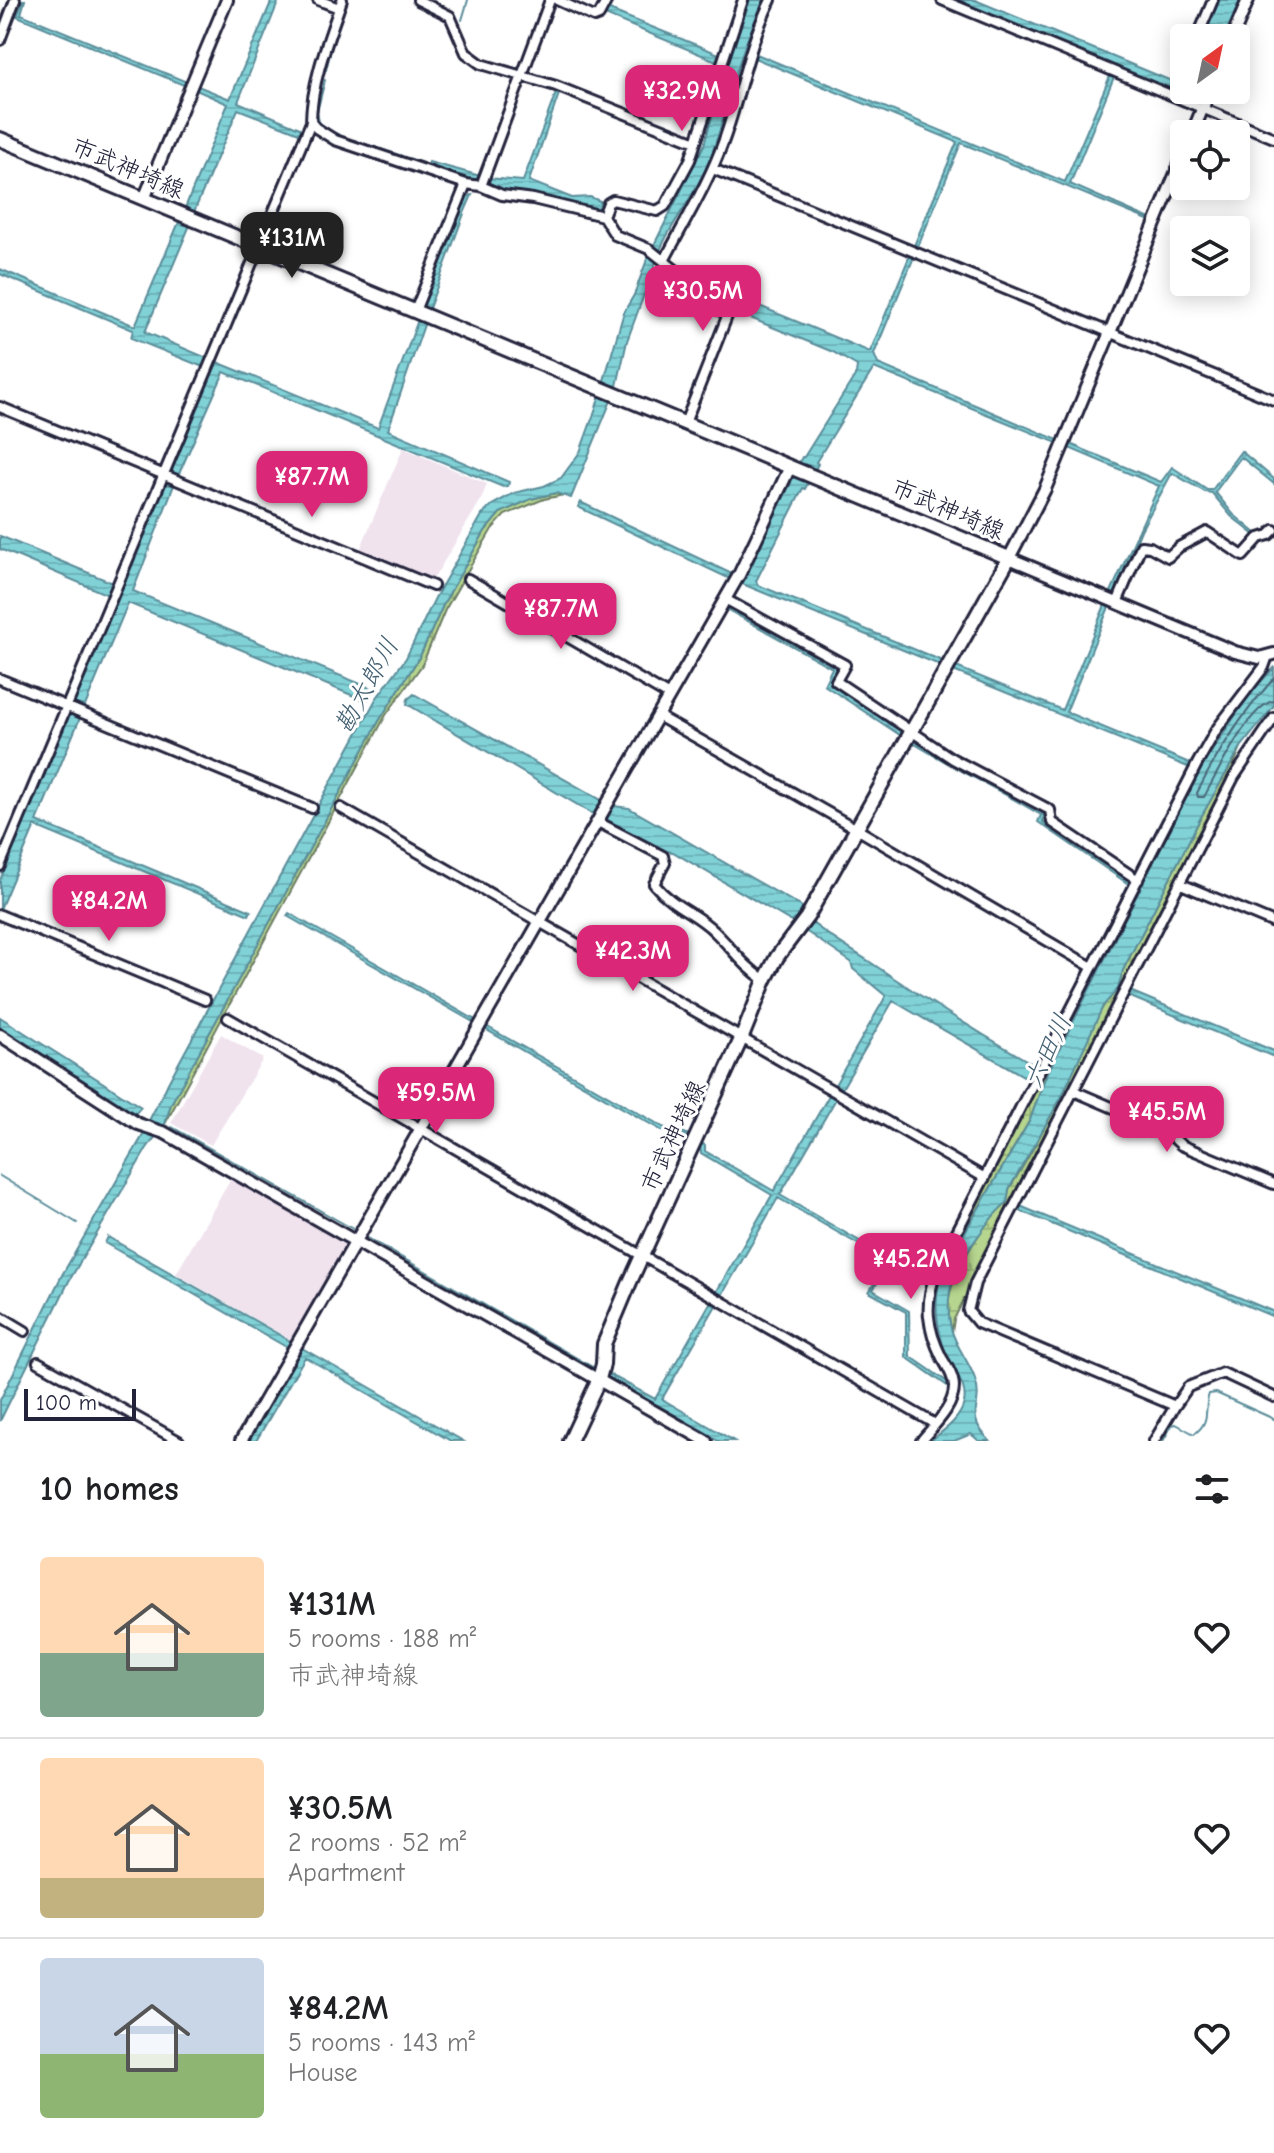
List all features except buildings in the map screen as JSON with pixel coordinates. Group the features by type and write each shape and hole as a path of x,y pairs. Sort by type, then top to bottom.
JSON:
{"main road":[{"name":"市武神埼線","path":"0,139 1009,558 803,921 765,980 608,1335 599,1379 570,1441"}],"street":[{"path":"0,40 15,0"},
{"path":"144,199 227,0"},
{"path":"0,866 311,122 311,108 330,32 341,4 318,0"},
{"path":"418,0 450,16 470,57 481,64 556,86 696,142"},
{"path":"483,181 550,0"},
{"path":"557,0 594,17 599,15 607,0"},
{"path":"603,216 608,203 613,200 661,210 690,160 743,0"},
{"path":"661,259 713,169 736,104 745,64 771,0"},
{"path":"942,0 1170,89"},
{"path":"1203,24 1213,0"},
{"path":"1238,24 1248,0"},
{"path":"1196,104 1274,138"},
{"path":"1198,120 1205,104"},
{"path":"311,122 335,140 466,184 483,181 502,195 603,216 615,235 649,249 688,280 693,295 699,301 728,314 685,423"},
{"path":"713,169 1274,400"},
{"path":"415,311 466,184"},
{"path":"1170,188 1045,489 1009,558 1235,652 1259,658 1271,655"},
{"path":"0,407 433,586"},
{"path":"241,1441 725,599 792,468"},
{"path":"1117,603 1141,546 1150,547 1168,557 1179,547 1207,532 1243,556 1259,538 1272,534"},
{"path":"468,579 669,696"},
{"path":"725,599 845,665 836,681 953,759 1050,810 1052,822 1138,880"},
{"path":"921,1441 948,1407 954,1388 928,1321 930,1288 1216,730 1271,655"},
{"path":"0,679 312,808"},
{"path":"658,716 1092,967"},
{"path":"1175,1406 978,1323 968,1311 975,1283 1234,777 1274,718"},
{"path":"341,808 985,1178"},
{"path":"602,814 663,856 665,863 654,884 667,899 714,930 753,972 765,980"},
{"path":"1181,884 1274,923"},
{"path":"0,915 205,1000"},
{"path":"228,1018 935,1424"},
{"path":"0,1035 141,1125 165,1133 357,1240 706,1441"},
{"path":"1074,1091 1165,1130 1181,1145 1274,1184"},
{"path":"0,1316 25,1331"},
{"path":"38,1362 179,1441"},
{"path":"1154,1441 1188,1387 1223,1373 1274,1397"}],"shaded area":[{"path":"403,448 487,484 481,500 431,583 359,552"},
{"path":"221,1034 263,1059 211,1145 171,1123"},
{"path":"232,1177 347,1243 291,1340 176,1274"}],"green space":[{"path":"556,493 564,495 544,499 505,515 492,529 445,610 422,665 386,715 165,1124 171,1104 379,721 420,656 445,601 485,531 500,513 531,499"},
{"path":"1241,747 954,1319 952,1332 948,1306 961,1265 978,1235 1007,1203 1009,1189 1045,1126 1100,1011"},
{"path":"1125,915 1045,1078 1030,1120 947,1262"}],"water":[{"path":"23,0 21,14 187,82 186,86 17,16"},
{"path":"272,0 279,0 238,102 302,129 299,133 238,109 194,212 185,208 228,104 196,90 198,86 230,99"},
{"path":"750,0 764,0 743,51 713,150 702,177 665,240 654,268 665,267 684,282 682,290 654,277 649,281 627,341 617,386 571,498 556,493 531,499 500,513 485,531 445,601 420,656 379,721 171,1104 165,1124 147,1148 69,1281 0,1421 0,1400 62,1275 142,1137 168,1083 376,699 406,658 435,598 482,515 492,505 514,493 544,486 561,478 580,452 624,312 704,145 728,61"},
{"path":"953,0 975,0 1170,80 1169,90"},
{"path":"1218,0 1240,0 1230,24 1208,24"},
{"path":"607,9 719,54 716,61 605,15"},
{"path":"754,53 1065,182 1110,76 1114,77 1070,184 1150,221 961,143 917,249 913,248 957,142 752,57"},
{"path":"557,90 560,91 529,181 572,198 590,197 600,201 596,209 535,195 500,191 487,181 468,180 428,166 429,162 488,178 523,181"},
{"path":"472,195 428,311 422,309 460,209 467,196"},
{"path":"179,222 190,225 145,332 207,358 203,367 131,338 133,330 0,274 0,269 135,326"},
{"path":"910,255 914,257 874,354 878,364 1058,440 1057,443 874,368 816,462 818,464 756,581 758,585 945,662 942,666 740,583 802,457 856,374 857,366 833,352 704,299 709,285 870,352"},
{"path":"418,320 425,322 388,430 509,482 508,486 503,487 224,372 174,485 133,591 373,689 366,701 128,603 37,821 251,911 249,915 35,826 0,909 0,880 165,485 173,474 215,364 217,362 378,428"},
{"path":"1070,444 1161,482 1172,467 1207,490 1212,490 1241,451 1274,479 1274,484 1241,457 1215,492 1256,536 1231,516 1212,493 1172,473 1141,530 1114,595 1110,594 1159,486 1069,448"},
{"path":"580,502 732,574 730,579 578,507"},
{"path":"0,536 113,583 108,595 0,549"},
{"path":"729,605 839,667 830,684 905,733 903,737 824,685 832,668 726,609"},
{"path":"1105,605 1109,607 1066,712 1192,764 1190,768 951,670 954,666 1062,710"},
{"path":"1274,668 1274,706 1241,747 1201,817 1123,970 1118,989 1103,1006 1061,1098 1009,1189 1007,1203 977,1238 953,1279 949,1303 951,1328 975,1379 977,1423 990,1441 979,1441 971,1434 954,1441 930,1441 955,1420 965,1396 947,1357 938,1324 937,1292 943,1270 1030,1120 1045,1078 1199,771 1250,693"},
{"path":"414,694 601,800 602,805 609,809 614,806 629,808 802,907 804,916 828,935 1033,1064 1035,1073 1027,1078 893,1001 780,1195 889,1258 903,1235 940,1256 938,1259 903,1239 873,1290 909,1311 910,1356 949,1383 949,1387 906,1357 906,1312 869,1292 887,1261 778,1198 662,1399 734,1441 718,1441 606,1376 607,1373 655,1399 772,1195 701,1153 699,1142 705,1145 705,1151 774,1191 886,996 853,969 851,962 795,924 673,852 665,851 606,820 607,815 599,810 593,814 407,704"},
{"path":"912,738 1044,814 1043,822 1132,882 1130,885 1038,822 1041,815 926,751 910,741"},
{"path":"289,913 477,1021 475,1023 287,916"},
{"path":"1130,991 1274,1051 1274,1057 1128,996"},
{"path":"0,1017 141,1107 135,1114 0,1028"},
{"path":"486,1026 672,1132 677,1129 692,1137 691,1140 677,1133 673,1137 485,1029"},
{"path":"1020,1206 1274,1312 1274,1317 1018,1210"},
{"path":"108,1237 292,1342 288,1348 105,1243"},
{"path":"302,1348 463,1441 451,1441 305,1357 256,1441 249,1441"}],"waterway":[{"path":"331,0 336,2"},
{"path":"462,20 468,0"},
{"path":"326,70 337,24"},
{"path":"325,80 317,112 319,122 346,138"},
{"path":"353,140 402,156"},
{"path":"408,158 428,165"},
{"path":"1050,460 1057,443"},
{"path":"1041,483 1047,467"},
{"path":"172,1127 353,1229"},
{"path":"0,1176 77,1223"},
{"path":"366,1237 596,1369"},
{"path":"1163,1441 1172,1425 1176,1424 1194,1434 1200,1429 1205,1420 1209,1394 1216,1393 1274,1419"}],"water label":[{"name":"勘太郎川","path":"366,685"},
{"name":"六田川","path":"1047,1051"}]}
